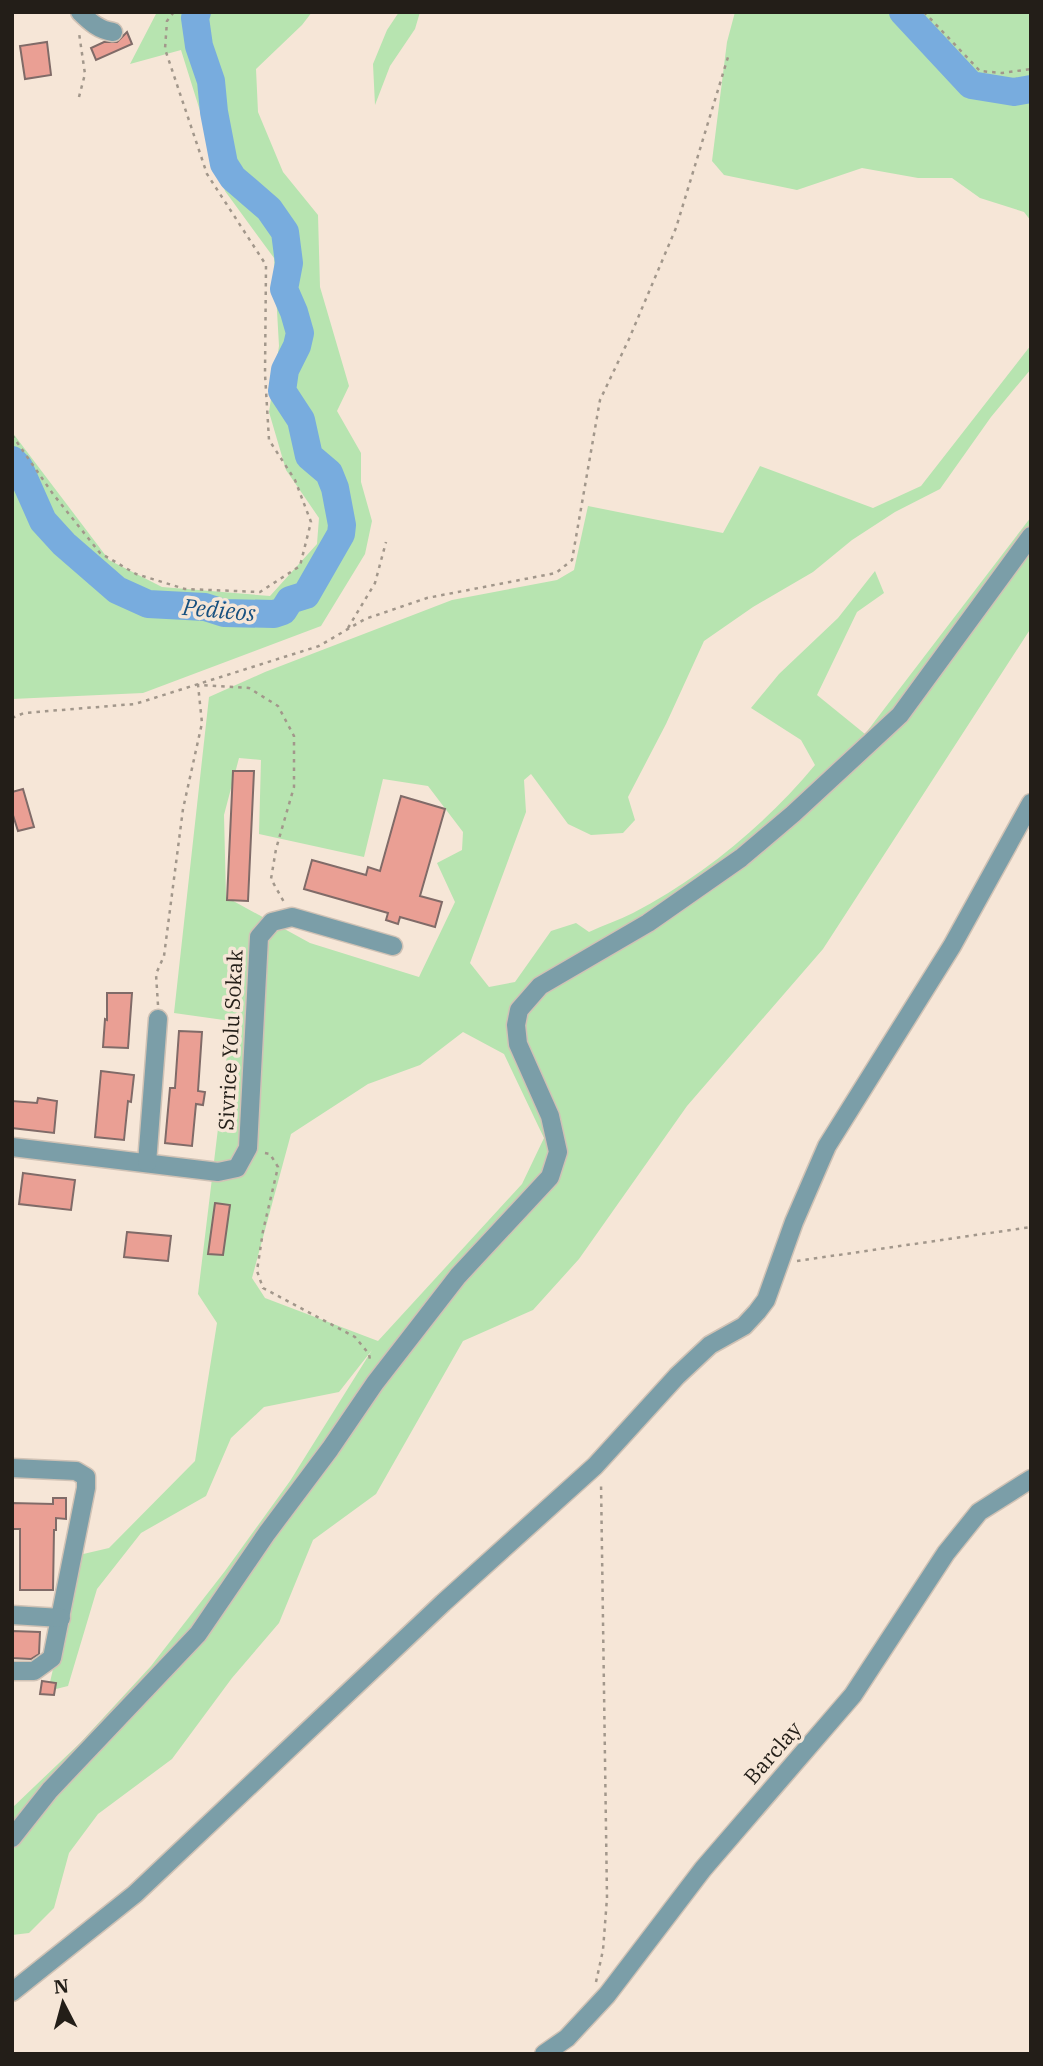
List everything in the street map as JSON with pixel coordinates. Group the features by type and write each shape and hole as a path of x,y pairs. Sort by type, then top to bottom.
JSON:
{"street":[{"path":"79,18 113,32"},
{"path":"12,1838 50,1790 198,1634 375,1383 458,1276 550,1177 558,1152 550,1116 518,1044 516,1026 519,1010 540,986 648,923 741,858 900,715 1031,536"},
{"path":"12,1993 135,1894 443,1603 595,1466 677,1376 710,1345 744,1326 766,1300 794,1222 827,1146 953,946 1031,803"},
{"path":"292,917 393,946"},
{"name":"Sivrice Yolu Sokak","path":"12,1147 218,1172 237,1168 248,1148 259,937 272,922 292,917"},
{"path":"147,1163 158,1019"},
{"path":"12,1468 76,1471 86,1477 52,1658 34,1671 12,1671"},
{"name":"Barclay","path":"544,2054 567,2038 602,2001 703,1870 853,1695 946,1553 979,1512 1031,1479"},
{"path":"12,1615 61,1618"}],"path":[{"path":"12,435 53,494 100,553 136,574 185,589 260,592 300,566 311,522 295,480 269,440 265,374 266,265 206,174 165,49 167,20 174,12"},
{"path":"924,12 980,71 1002,74 1031,69"},
{"path":"79,18 85,74 79,97"},
{"path":"12,718 24,713 135,704 319,646 365,619 427,598 556,573 572,560 600,400 676,228 727,57"},
{"path":"347,630 374,583 386,542"},
{"path":"198,685 249,688 278,706 294,736 294,787 276,849 271,879 292,917"},
{"path":"158,1019 156,974 164,956 183,809 202,723 198,685"},
{"path":"248,1148 270,1154 278,1167 257,1271 263,1288 355,1337 369,1354 375,1383"},
{"path":"780,1264 1031,1227"},
{"path":"595,1466 602,1490 601,1588 607,1898 603,1950 596,1988 602,2001"}],"green space":[{"path":"157,12 312,12 256,69 258,112 283,172 318,215 320,287 349,386 337,411 361,453 361,482 372,521 365,554 321,626 143,693 12,699 12,432 109,560 162,587 270,596 317,544 319,518 286,470 269,412 279,346 274,258 225,191 181,50 130,64"},
{"path":"399,12 420,12 415,29 390,66 375,105 373,64 387,30"},
{"path":"735,12 1031,12 1031,221 1024,212 980,198 952,178 918,178 862,168 797,190 724,175 712,161 727,42"},
{"path":"1031,345 1031,369 991,417 940,489 895,512 852,540 813,572 753,607 704,641 666,724 628,797 635,820 623,833 591,835 568,824 531,774 524,780 526,812 470,963 489,987 515,982 551,931 576,923 589,932 633,913 684,883 732,848 796,787 815,765 801,740 751,708 779,674 838,618 875,571 884,593 857,612 817,695 865,734 1031,517 1031,628 823,949 687,1106 579,1259 533,1310 463,1341 376,1494 313,1540 279,1623 232,1678 172,1759 98,1814 69,1853 54,1908 29,1933 12,1935 12,1808 80,1743 151,1666 290,1481 372,1350 339,1392 264,1407 231,1438 206,1496 141,1533 97,1589 68,1686 48,1691 79,1555 109,1548 195,1461 217,1323 198,1294 231,1021 174,1013 209,697 265,672 452,600 557,580 574,570 588,506 723,533 760,466 873,508 921,486","holes":["239,758 261,760 259,834 364,857 383,779 428,786 463,832 462,850 437,863 455,902 419,977 310,943 226,897 224,815","463,1032 504,1054 544,1138 522,1184 378,1341 265,1298 252,1278 291,1134 368,1084 420,1065"]}],"building":[{"path":"127,32 132,44 96,60 91,48 104,42 117,42"},
{"path":"47,42 51,75 25,79 20,46"},
{"path":"233,771 254,771 248,901 227,900"},
{"path":"23,789 34,827 18,831 12,812 12,792"},
{"path":"401,796 445,809 420,896 442,902 435,927 400,917 398,924 386,920 388,913 304,889 312,860 366,875 368,867 380,871"},
{"path":"107,993 132,993 128,1048 103,1047"},
{"path":"179,1031 202,1032 198,1091 205,1092 203,1105 196,1104 192,1146 165,1143 170,1088 175,1088"},
{"path":"101,1071 134,1075 124,1140 95,1137"},
{"path":"38,1098 57,1101 54,1133 12,1128 12,1101 37,1103"},
{"path":"23,1173 75,1180 71,1210 19,1204"},
{"path":"215,1203 230,1205 223,1255 208,1254"},
{"path":"127,1232 171,1236 168,1261 124,1257"},
{"path":"53,1498 66,1498 66,1519 56,1518 54,1530 53,1590 20,1590 20,1529 12,1529 12,1503 53,1504"},
{"path":"12,1631 40,1632 39,1654 31,1659 12,1658"},
{"path":"42,1681 56,1683 54,1695 40,1694"}],"waterway":[{"name":"Pedieos","path":"12,460 19,467 43,521 64,544 117,590 148,604 205,607 224,613 274,614 283,611 290,600 306,595 341,534 342,525 335,488 329,473 309,456 301,420 282,391 285,370 297,346 300,333 284,289 289,263 285,232 269,209 233,178 224,164 211,81 199,46 195,18 197,12"},
{"name":"Pedieos","path":"903,12 971,85 1014,92 1031,89"}]}
